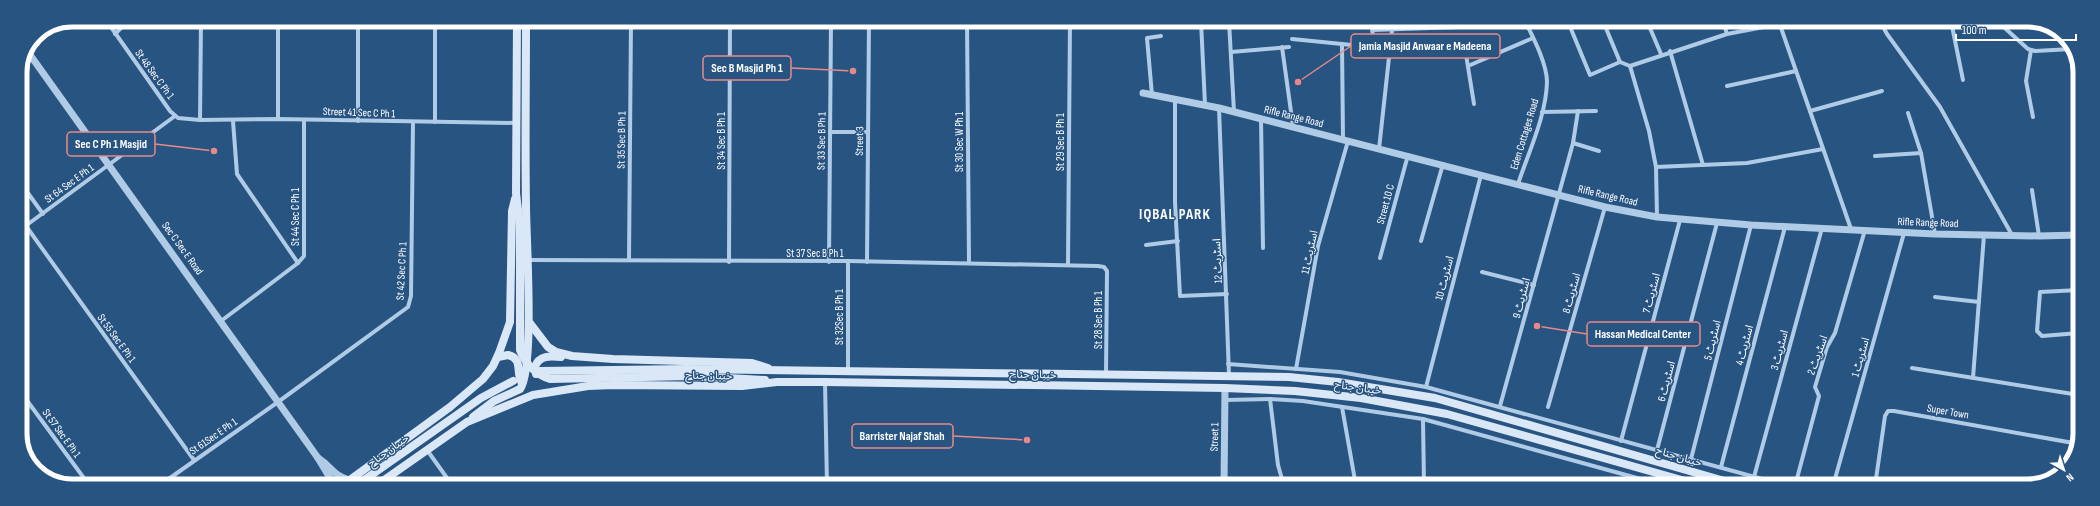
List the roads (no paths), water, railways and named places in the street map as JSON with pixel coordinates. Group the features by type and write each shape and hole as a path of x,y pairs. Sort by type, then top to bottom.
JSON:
{"main road":[{"path":"518,27 516,193 520,226 520,350 524,359 538,374 550,379 691,376 760,379 777,382"},
{"path":"467,422 494,401 520,389 526,373 528,321 526,260 526,27"},
{"path":"351,479 470,391 483,379 498,357 510,322 512,210 516,193"},
{"path":"528,321 548,347 556,352 572,356"},
{"path":"498,357 508,355 516,359 519,365 520,379 523,383"},
{"path":"588,386 574,383 550,382 540,378 535,372 536,363 548,356 572,356 613,359 752,363 779,371"},
{"name":"خیبان جناح","path":"540,371 672,369 1229,375 1288,377 1338,382 1435,398 1718,479"},
{"name":"خیبان جناح","path":"365,479 470,404 512,382"},
{"name":"خیبان جناح","path":"385,479 467,422 533,395 588,386 742,386 777,382 825,382 1226,388 1295,391 1354,397 1447,414 1679,479"}],"street":[{"name":"St 48 Sec C Ph 1","path":"110,27 175,116"},
{"path":"115,34 120,27"},
{"path":"175,116 200,120 201,27"},
{"path":"278,27 278,119"},
{"path":"358,27 358,121"},
{"path":"435,27 435,122"},
{"name":"St 35 Sec B Ph 1","path":"629,260 631,27"},
{"name":"St 34 Sec B Ph 1","path":"729,262 730,27"},
{"name":"St 33 Sec B Ph 1","path":"829,262 831,27"},
{"name":"Street 3","path":"867,262 869,27"},
{"name":"St 30 Sec W Ph 1","path":"967,27 969,263"},
{"name":"St 29 Sec B Ph 1","path":"1068,264 1070,27"},
{"path":"1202,27 1204,105"},
{"path":"1229,27 1234,112"},
{"path":"1292,39 1372,47 1372,30 1466,27"},
{"name":"Eden Cottages Road","path":"1518,184 1542,112 1547,81 1528,27"},
{"path":"1605,27 1620,62"},
{"path":"1650,27 1661,54"},
{"path":"1725,27 1727,34"},
{"path":"1571,29 1590,75 1620,62 1630,66 1661,54 1727,34 1757,27"},
{"path":"1781,27 1851,229"},
{"path":"1884,27 1940,107 2012,236"},
{"path":"1952,27 1963,80"},
{"path":"2004,27 2032,50 2066,49"},
{"path":"1379,149 1392,30"},
{"path":"1152,95 1147,38 1161,36"},
{"path":"1463,36 1474,104"},
{"path":"1468,66 1533,38"},
{"name":"اسٹریٹ 11","path":"1296,369 1318,246 1346,140 1342,44"},
{"path":"1231,52 1289,47"},
{"path":"1282,48 1293,126"},
{"path":"2032,50 2026,81 2033,117"},
{"path":"1670,52 1703,165"},
{"name":"Sec C Sec E Road","path":"30,55 318,458 330,479"},
{"path":"1630,66 1648,131 1656,167 1657,217"},
{"path":"1727,86 1796,71"},
{"path":"1810,111 1882,91"},
{"name":"Rifle Range Road","path":"1143,93 1219,108 1408,155 1604,207 1657,217 1717,223 1904,233 2012,236 2073,235"},
{"path":"1175,99 1175,202 1180,296 1227,294"},
{"name":"اسٹریٹ 12","path":"1219,108 1229,375"},
{"name":"اسٹریٹ 9","path":"1500,406 1573,143 1578,111"},
{"path":"1542,112 1596,111"},
{"path":"1908,112 1921,153 1935,234"},
{"name":"St 64 Sec E Ph 1","path":"27,225 175,116"},
{"name":"Street 41 Sec C Ph 1","path":"200,120 233,121 278,119 413,123 516,123"},
{"path":"1261,119 1263,248"},
{"name":"St 44 Sec C Ph 1","path":"298,263 304,256 304,120"},
{"path":"221,321 298,263 236,174 233,121"},
{"name":"St 42 Sec C Ph 1","path":"278,402 408,307 411,296 413,123"},
{"path":"830,132 868,132"},
{"path":"1573,143 1599,151"},
{"path":"1656,167 1747,163 1824,149"},
{"path":"1875,156 1921,153"},
{"name":"Street 10 C","path":"1380,258 1408,155"},
{"path":"1421,241 1443,164"},
{"name":"اسٹریٹ 10","path":"1426,387 1481,174"},
{"path":"2032,190 2039,236"},
{"path":"27,192 43,214"},
{"name":"اسٹریٹ 8","path":"1548,407 1604,207"},
{"name":"اسٹریٹ 7","path":"1621,441 1680,220"},
{"name":"اسٹریٹ 6","path":"1658,450 1717,223"},
{"name":"اسٹریٹ 5","path":"1691,459 1750,225"},
{"name":"St 55 Sec E Ph 1","path":"27,227 194,460"},
{"name":"اسٹریٹ 4","path":"1720,467 1785,227"},
{"name":"اسٹریٹ 3","path":"1754,477 1822,228"},
{"name":"اسٹریٹ 2","path":"1796,479 1819,396 1815,387 1827,347 1835,333 1865,230"},
{"name":"اسٹریٹ 1","path":"1835,479 1904,233"},
{"path":"1973,378 1984,235"},
{"path":"1146,245 1178,241"},
{"name":"St 37 Sec B Ph 1","path":"526,260 729,262 848,261 1068,264 1104,267"},
{"name":"St 32Sec B Ph 1","path":"848,261 848,372"},
{"name":"St 28 Sec B Ph 1","path":"1104,267 1107,271 1106,374"},
{"path":"1482,272 1534,285"},
{"path":"2073,290 2040,292 2038,334 2042,336 2073,333"},
{"path":"1935,297 1979,302"},
{"path":"1228,364 1340,372 1426,387 1500,406 1762,479"},
{"path":"1912,368 2073,395"},
{"path":"825,382 827,479"},
{"name":"Street 1","path":"1224,479 1226,388"},
{"path":"1226,400 1270,399 1342,407 1423,419 1641,479"},
{"path":"1270,399 1278,465 1282,479"},
{"name":"St 57 Sec E Ph 1","path":"27,401 85,479"},
{"name":"St 61Sec E Ph 1","path":"168,479 278,402"},
{"path":"1342,407 1355,479"},
{"name":"Super Town","path":"1876,479 1885,416 1888,411 2072,443"},
{"path":"1423,419 1424,479"},
{"path":"427,450 448,479"},
{"name":"Sec C Sec E Road","path":"318,458 340,479"}],"place":[{"name":"Sec B Masjid Ph 1","path":"853,71"},
{"name":"Jamia Masjid Anwaar e Madeena","path":"1298,82"},
{"name":"Sec C Ph 1 Masjid","path":"214,151"},
{"name":"Hassan Medical Center","path":"1537,326"},
{"name":"Barrister Najaf Shah","path":"1027,440"}],"district":[{"name":"IQBAL PARK","path":"1175,214"}]}
